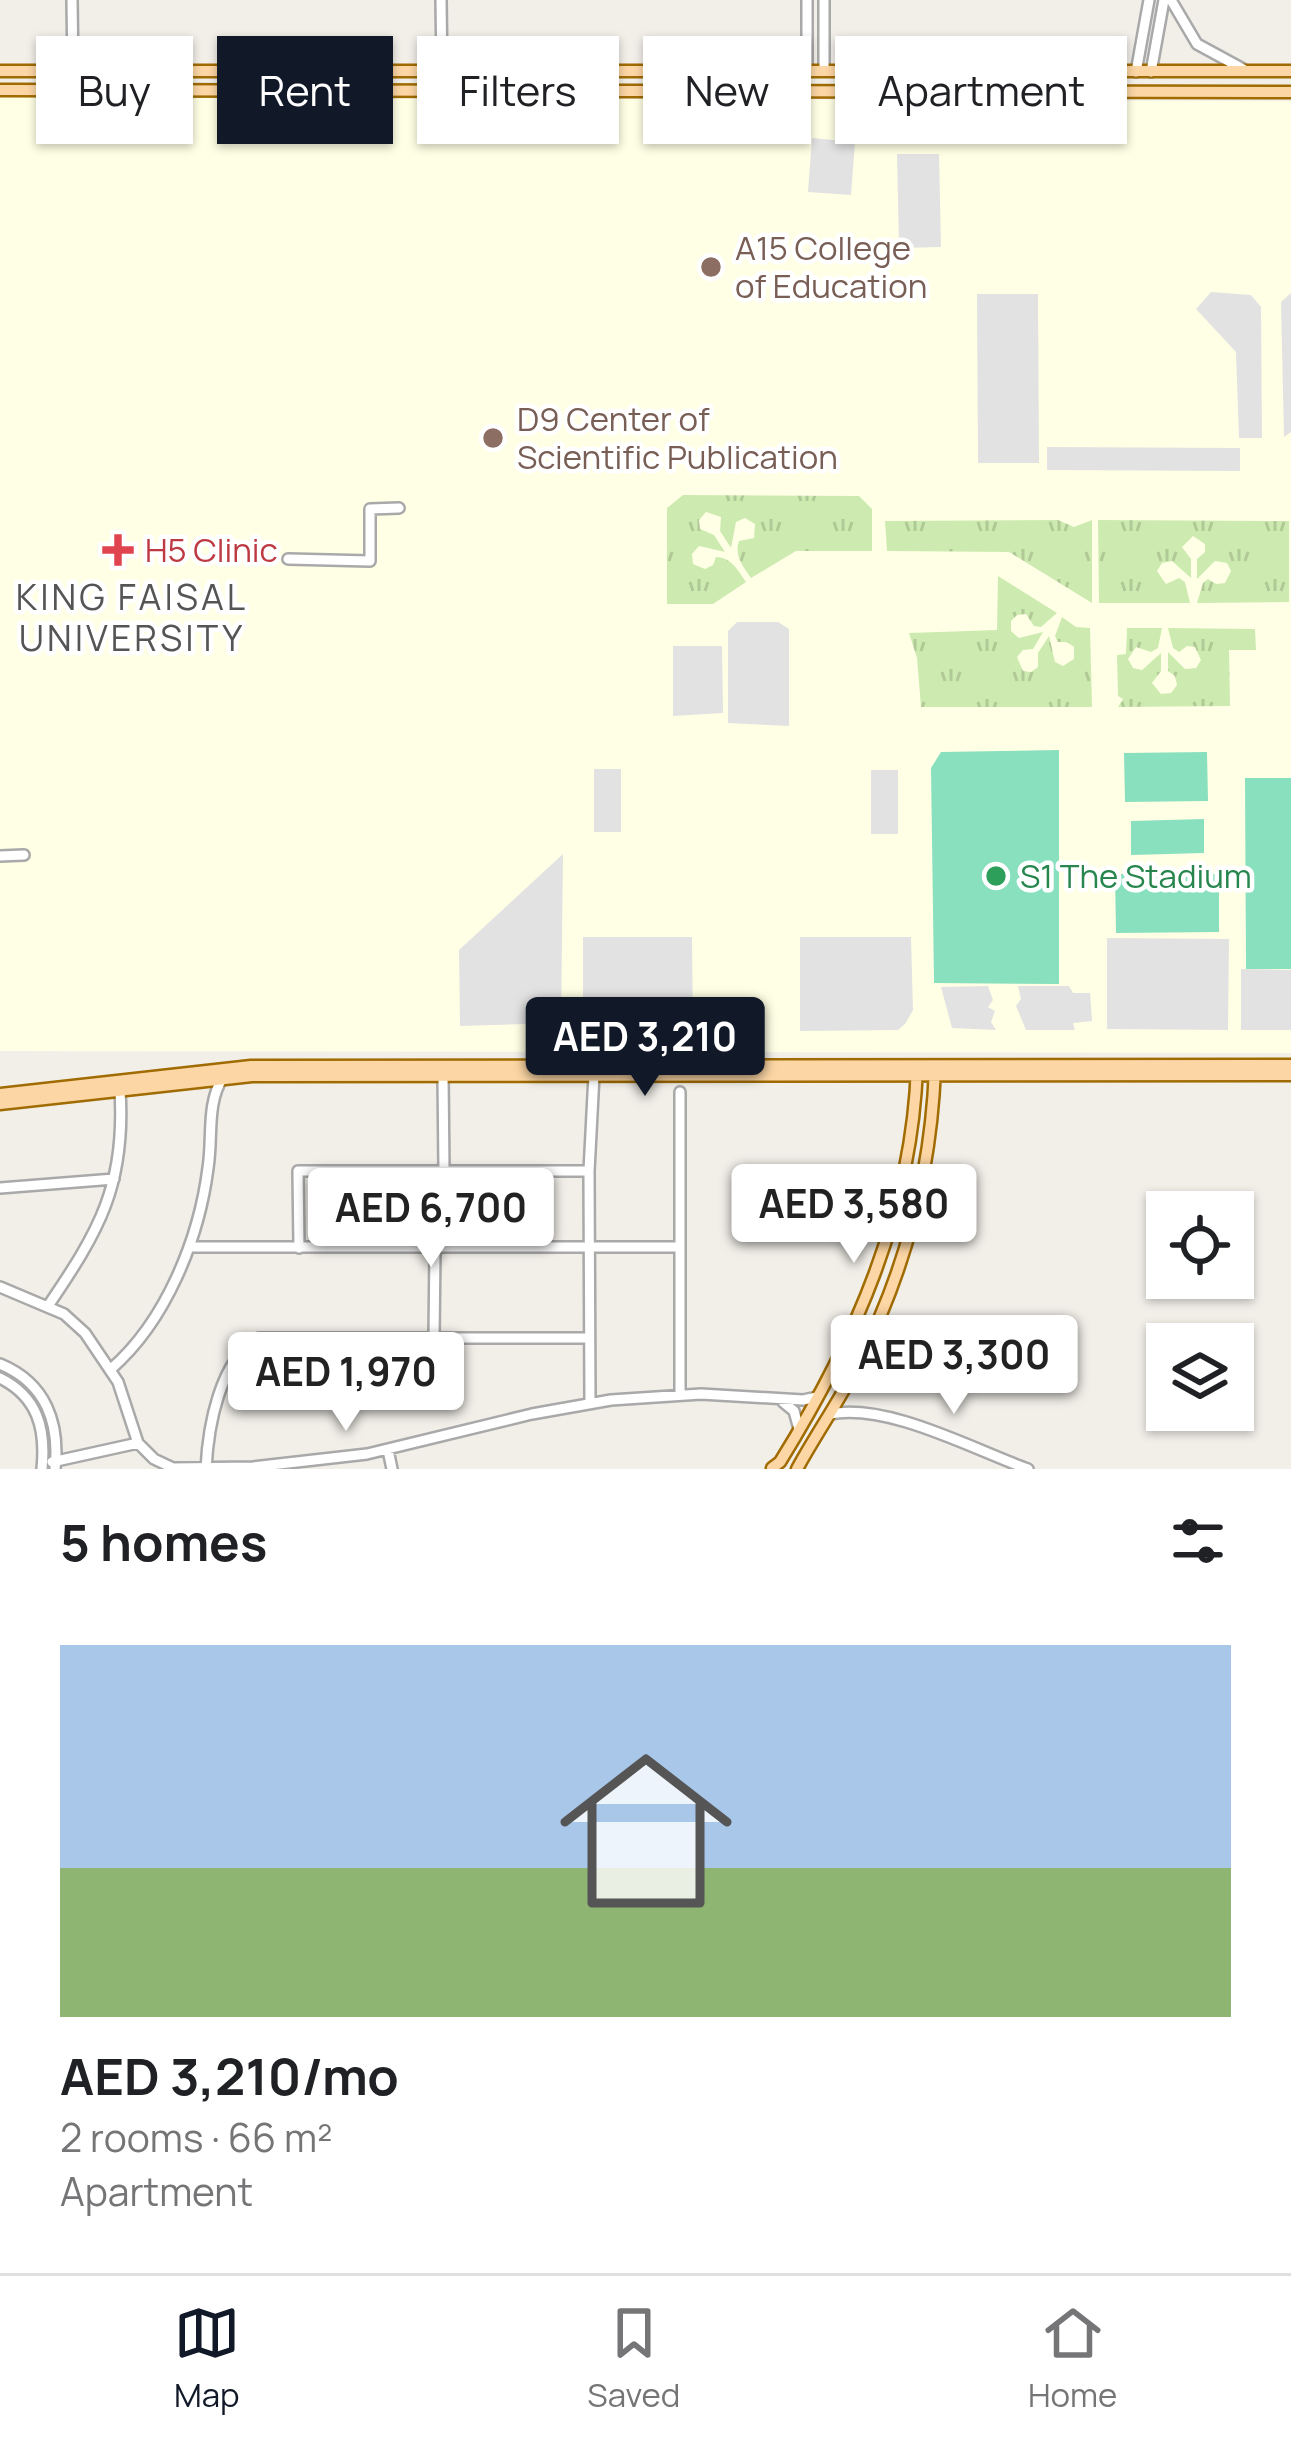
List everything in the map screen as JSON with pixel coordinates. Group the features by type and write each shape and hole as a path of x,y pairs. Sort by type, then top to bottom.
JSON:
{"main road":[{"path":"824,69 824,90"},
{"path":"811,70 1291,71"},
{"path":"0,71 36,71"},
{"path":"193,71 417,71"},
{"path":"1136,72 1138,93"},
{"path":"1138,93 1151,72"},
{"path":"0,90 643,91"},
{"path":"811,91 1291,92"},
{"path":"936,1069 1291,1065"},
{"path":"0,1094 251,1066 917,1068 1291,1075"},
{"path":"0,1104 224,1077 593,1076 917,1068"},
{"path":"771,1469 818,1397 868,1296 891,1229 907,1160 917,1068"},
{"path":"797,1469 878,1322 910,1234 929,1143 936,1069"},
{"path":"771,1469 782,1469"}],"street":[{"path":"72,0 73,36"},
{"path":"441,0 442,36"},
{"path":"807,0 807,36"},
{"path":"824,0 824,69"},
{"path":"1136,72 1149,0"},
{"path":"1168,0 1198,44 1223,62 1248,71"},
{"path":"1151,72 1168,0"},
{"path":"288,559 370,561 370,509 399,508"},
{"path":"0,856 24,855"},
{"path":"443,1076 444,1171"},
{"path":"590,1403 593,1076"},
{"path":"111,1369 151,1321 189,1247 208,1173 212,1095 224,1077"},
{"path":"195,1080 212,1095"},
{"path":"48,1306 89,1244 114,1179 123,1138 120,1091"},
{"path":"680,1092 680,1395"},
{"path":"298,1248 298,1171 589,1171"},
{"path":"0,1188 114,1179"},
{"path":"189,1247 680,1247"},
{"path":"434,1338 435,1248"},
{"path":"0,1287 48,1306 86,1333 111,1369 138,1443 166,1465 206,1469 285,1465 388,1450 590,1403 680,1395 772,1398 794,1406 818,1397"},
{"path":"206,1469 216,1405 229,1374 252,1341 589,1338"},
{"path":"0,1364 23,1376 47,1404 56,1428 56,1464"},
{"path":"0,1378 15,1386 35,1410 44,1440 43,1469 138,1443"},
{"path":"845,1388 854,1406 865,1413 1028,1469"},
{"path":"794,1406 800,1429"},
{"path":"830,1414 865,1413"},
{"path":"809,1448 810,1469"},
{"path":"388,1450 392,1469"}],"shaded area":[{"path":"0,97 36,97 36,144 193,144 193,98 217,98 217,144 393,144 393,98 417,98 417,144 619,144 619,99 643,99 643,144 811,144 811,100 835,100 835,144 1127,144 1127,100 1291,101 1291,1053 0,1051"},
{"path":"812,138 855,144 851,195 808,192"},
{"path":"897,154 939,154 941,247 899,248"},
{"path":"1211,292 1251,295 1261,307 1262,438 1239,438 1236,352 1196,309"},
{"path":"1291,293 1291,432 1284,437 1281,302"},
{"path":"977,294 1038,294 1039,463 978,463"},
{"path":"1047,447 1240,448 1240,471 1047,470"},
{"path":"737,622 778,622 789,629 789,726 728,723 728,631"},
{"path":"673,646 722,646 723,713 673,716"},
{"path":"594,769 621,769 621,832 594,832"},
{"path":"871,770 898,770 898,834 871,834"},
{"path":"563,854 561,1023 460,1026 459,950"},
{"path":"583,937 692,937 693,1032 583,1031"},
{"path":"800,937 911,937 913,1010 905,1024 898,1030 800,1031"},
{"path":"1107,938 1229,939 1228,1030 1107,1029"},
{"path":"1241,969 1291,970 1291,1030 1241,1030"},
{"path":"988,986 993,1000 988,1007 995,1011 991,1022 996,1030 952,1028 941,987"},
{"path":"1018,986 1069,986 1073,993 1090,993 1092,1021 1073,1023 1075,1030 1026,1030 1016,1006 1021,999"}],"green space":[{"path":"683,495 859,496 872,509 872,551 796,551 751,578 738,547 739,541 754,538 755,524 745,518 736,522 731,548 720,531 721,517 706,512 699,520 700,529 714,535 725,552 699,546 692,554 693,564 705,569 716,557 722,558 746,582 713,604 667,604 667,508"},
{"path":"1058,520 1074,527 1092,520 1092,603 1009,552 887,551 885,521"},
{"path":"1098,520 1289,521 1289,602 1197,603 1203,583 1208,579 1225,583 1231,571 1227,563 1215,561 1197,579 1197,559 1205,552 1205,544 1193,536 1182,547 1191,559 1191,578 1172,561 1162,563 1157,571 1166,584 1179,578 1185,582 1190,603 1099,603"},
{"path":"998,576 1057,613 1041,627 1034,626 1026,614 1011,621 1011,631 1019,638 1043,632 1033,649 1017,657 1023,671 1038,667 1038,653 1049,636 1055,662 1063,666 1074,659 1074,647 1058,642 1055,636 1062,617 1076,627 1090,628 1092,707 921,707 917,658 909,633 997,630"},
{"path":"1127,628 1162,628 1158,648 1151,652 1136,647 1128,659 1133,668 1142,670 1161,653 1161,671 1152,683 1161,694 1171,693 1177,685 1168,671 1168,652 1185,669 1196,668 1201,660 1195,647 1179,652 1173,648 1168,628 1255,629 1256,650 1229,650 1230,706 1118,707 1123,699 1118,696 1117,655 1126,654"},
{"name":"S1 The Stadium","path":"1059,750 1059,984 934,983 931,768 941,752"},
{"path":"1207,752 1208,801 1125,802 1124,753"},
{"path":"1245,778 1291,778 1291,969 1246,969"},
{"path":"1204,819 1204,853 1131,855 1131,821"},
{"path":"1115,874 1219,874 1219,932 1116,933"}],"place":[{"name":"A15 College of Education","path":"711,267"},
{"name":"D9 Center of Scientific Publication","path":"493,438"},
{"name":"H5 Clinic","path":"118,550"},
{"name":"S1 The Stadium","path":"996,876"}],"district":[{"name":"KING FAISAL UNIVERSITY","path":"132,618"}]}
